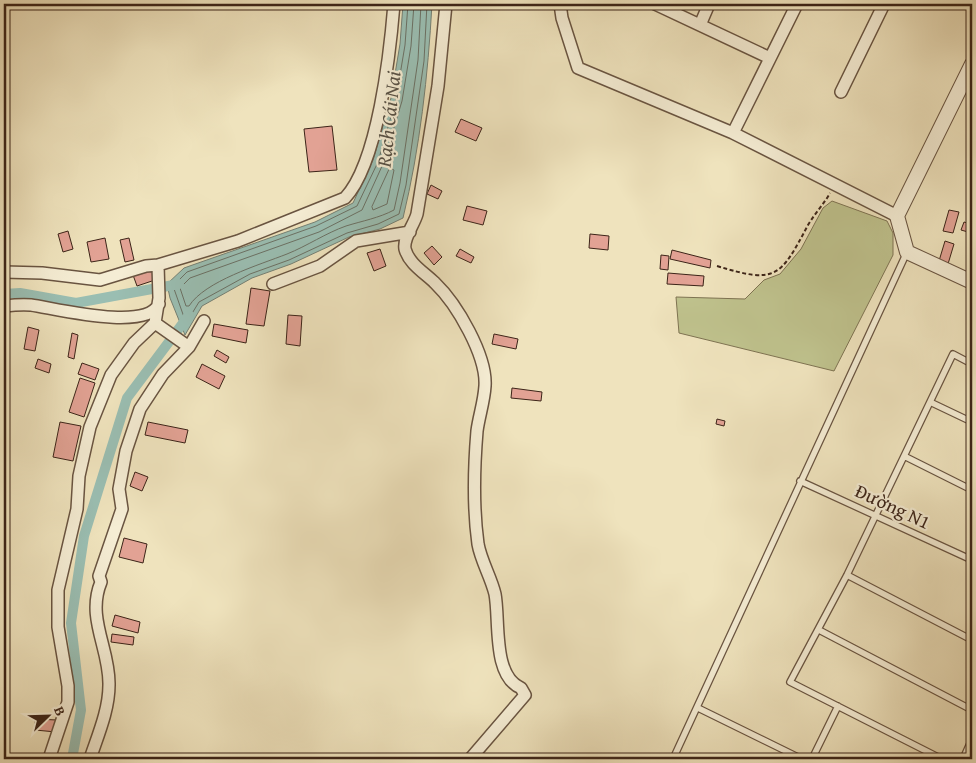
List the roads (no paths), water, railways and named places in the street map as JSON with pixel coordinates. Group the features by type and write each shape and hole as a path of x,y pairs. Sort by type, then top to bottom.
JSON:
{"street":[{"path":"4,272 42,273 100,280 146,266 158,265 279,226 346,198 353,190 370,149 384,84 394,4"},
{"path":"446,4 438,86 417,214 414,226 405,243 409,257 436,284 450,302 475,344 482,363 485,383 477,432 476,492 478,546 495,594 503,664 514,685 525,691 525,695 470,759"},
{"path":"560,4 562,18 578,68 733,133 897,216"},
{"path":"655,4 770,58"},
{"path":"700,25 709,4"},
{"path":"733,133 797,4"},
{"path":"841,92 884,4"},
{"path":"972,64 897,216 907,252 972,282"},
{"path":"272,284 320,266 356,242 410,232"},
{"path":"49,759 68,702 68,686 58,627 58,590 76,509 79,476 90,427 111,375 134,343 158,324 158,265"},
{"path":"4,306 30,305 77,315 97,316 144,314 157,307 159,301"},
{"path":"90,759 108,704 110,685 95,613 97,593 101,582 99,576 122,509 119,489 126,451 140,409 163,374 188,346 204,321"},
{"path":"158,324 188,346"}],"lane":[{"path":"673,759 907,252"},
{"path":"942,759 790,682 819,630 953,354 972,364"},
{"path":"930,402 972,422"},
{"path":"904,456 972,490"},
{"name":"Đường N1","path":"800,481 972,560"},
{"path":"846,575 972,640"},
{"path":"819,630 972,710"},
{"path":"812,759 838,706"},
{"path":"698,708 802,759"},
{"path":"963,759 972,739"}],"water":[{"name":"Rạch Cái Nai","path":"403,4 432,4 422,111 414,165 403,218 380,229 349,237 291,264 252,278 202,306 185,335 170,298 167,284 184,268 315,222 353,203 373,160 391,98 400,44"}],"waterway":[{"path":"4,294 20,293 76,303 179,284"},
{"path":"72,759 81,710 71,623 84,536 127,398 189,315"}]}
